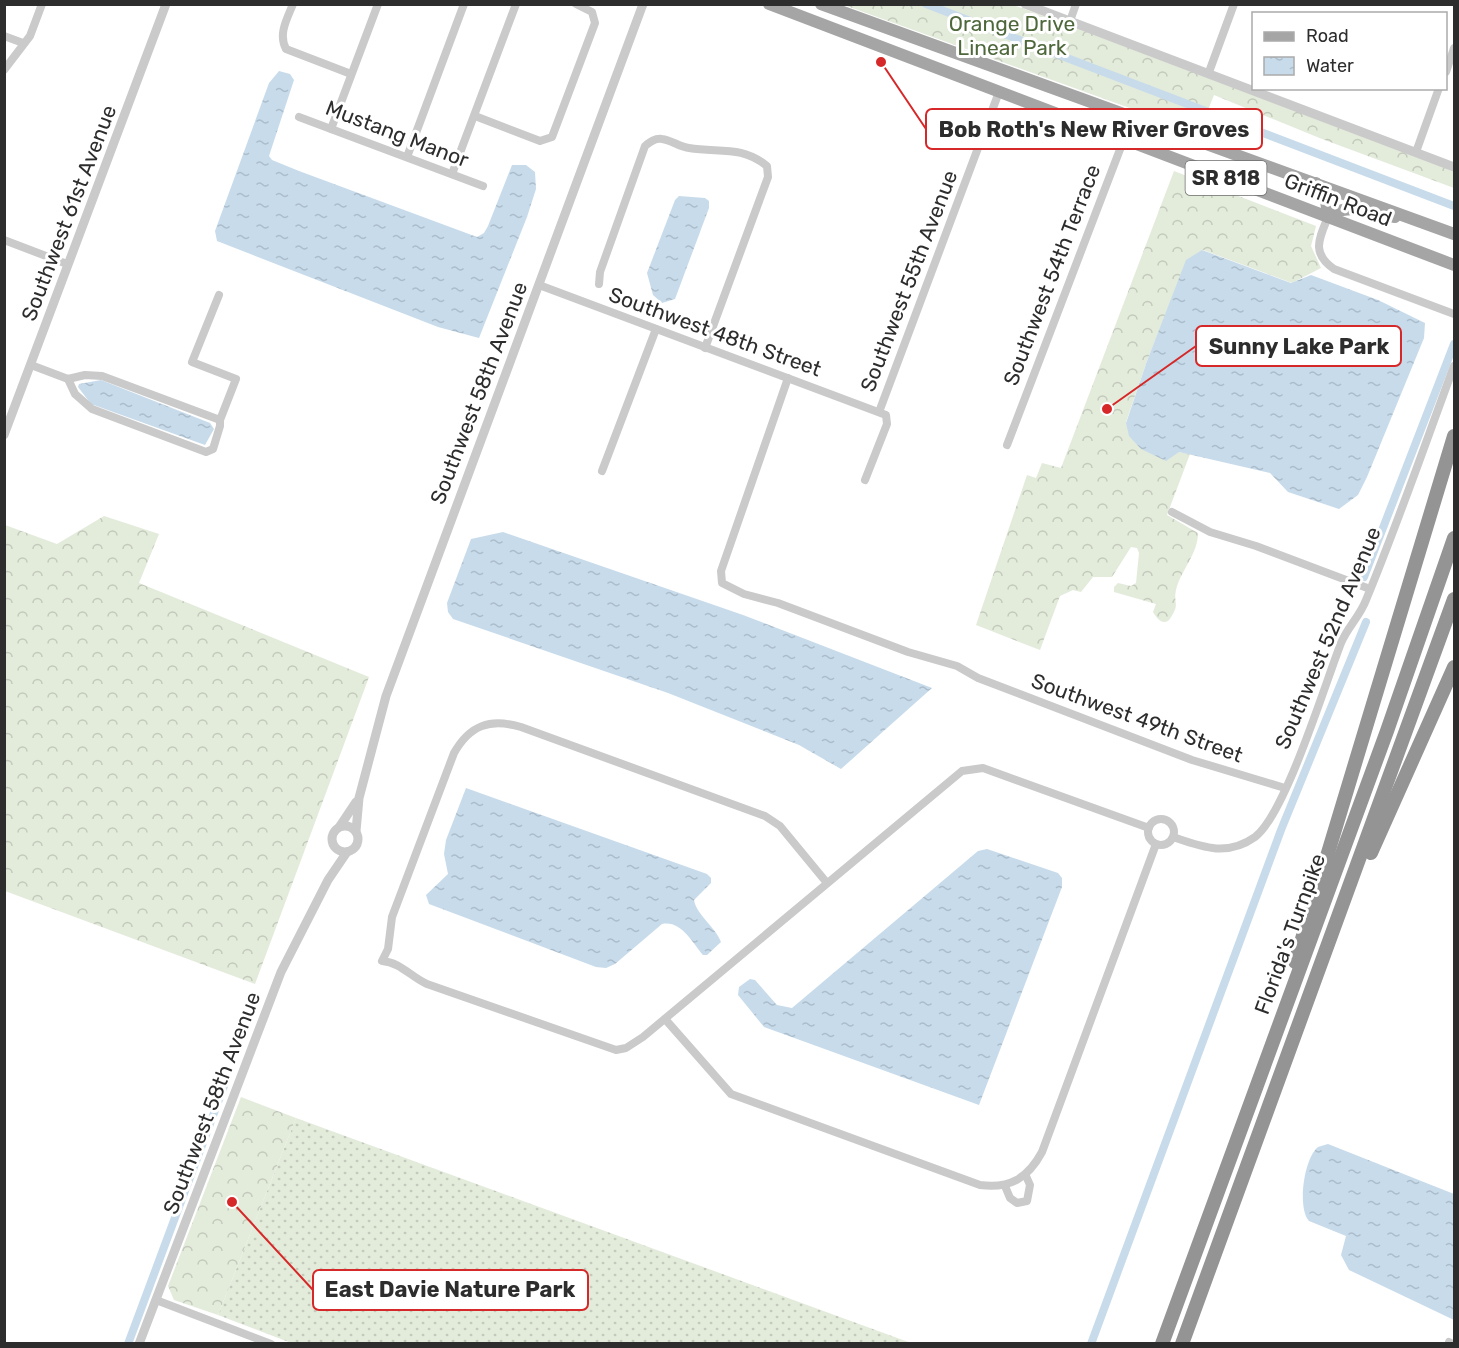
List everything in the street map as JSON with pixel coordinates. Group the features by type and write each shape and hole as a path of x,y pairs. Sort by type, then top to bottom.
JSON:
{"highway":[{"path":"1287,1003 1297,948 1455,436"},
{"name":"Florida's Turnpike","path":"1162,1344 1455,538"},
{"name":"Florida's Turnpike","path":"1182,1344 1455,599"},
{"path":"1345,900 1375,844 1455,667"}],"main road":[{"name":"Griffin Road","path":"770,4 1455,265"},
{"name":"Griffin Road","path":"821,4 1455,234"},
{"path":"834,29 849,29 861,20"},
{"path":"865,40 875,34 905,36"},
{"path":"1316,183 1326,200 1328,217"},
{"path":"1328,217 1333,212 1348,209 1420,221"}],"street":[{"path":"4,70 30,36 42,4"},
{"name":"Southwest 61st Avenue","path":"4,435 166,4"},
{"path":"293,4 282,33 283,44 291,52 351,74"},
{"path":"331,129 378,4"},
{"path":"407,157 464,4"},
{"path":"452,174 516,4"},
{"path":"475,116 540,141 549,139 556,127 595,24 594,16 588,9 576,4"},
{"name":"Southwest 58th Avenue","path":"356,831 359,798 386,696 642,4"},
{"path":"1025,4 1252,89"},
{"path":"1070,21 1076,4"},
{"path":"1209,72 1234,4"},
{"path":"4,36 23,43"},
{"path":"1447,69 1455,48"},
{"path":"1256,90 1455,166"},
{"path":"1416,152 1438,90"},
{"name":"Southwest 55th Avenue","path":"865,480 887,424 886,416 879,412 999,92"},
{"name":"Mustang Manor","path":"299,117 483,186"},
{"name":"Southwest 54th Terrace","path":"1007,445 1132,117"},
{"path":"599,284 600,272 645,146 651,141 662,139 688,148 725,149 757,158 767,166 768,177 705,348"},
{"path":"1328,217 1320,236 1319,251 1323,261 1334,269 1455,314"},
{"path":"4,240 68,264"},
{"name":"Southwest 48th Street","path":"539,285 879,412"},
{"path":"68,379 75,394 92,409 206,453 213,449 220,420 236,379 192,362 219,295"},
{"path":"602,471 656,329"},
{"path":"31,365 68,379 102,376 220,420"},
{"name":"Southwest 52nd Avenue","path":"1173,837 1216,850 1244,844 1257,836 1269,822 1285,788 1342,640 1365,602 1455,366"},
{"name":"Southwest 49th Street","path":"788,378 745,496 721,571 722,583 744,594 778,603 908,652 957,666 978,678 1192,760 1285,788"},
{"path":"1172,512 1210,532 1256,546 1370,589"},
{"path":"827,883 780,826 765,816 509,724 487,723 470,731 461,741 450,763 392,917 388,949 382,961 394,962 414,978 427,984 607,1049 616,1050 634,1043 665,1019 827,883 952,777 973,768 983,768 1149,828"},
{"name":"Southwest 58th Avenue","path":"340,826 359,798"},
{"path":"1155,820 1165,820 1173,827 1173,837 1166,844 1156,844 1148,836 1149,828 1155,820"},
{"path":"346,825 356,831 358,844 347,852 334,845 334,832 340,826 346,825"},
{"path":"665,1019 731,1094 980,1185 1005,1186 1026,1176 1042,1152 1156,844"},
{"name":"Southwest 58th Avenue","path":"328,880 334,845"},
{"name":"Southwest 58th Avenue","path":"140,1344 280,972 328,880 347,852"},
{"path":"1005,1186 1010,1198 1017,1203 1027,1201 1030,1185 1026,1176"},
{"path":"156,1300 271,1344"}],"green space":[{"name":"Orange Drive Linear Park","path":"844,5 1013,5 1173,62 1436,164 1454,172 1454,188 1322,139 1214,95 1199,133"},
{"path":"1174,171 1316,226 1311,246 1321,268 1292,283 1203,250 1187,260 1147,361 1126,422 1179,452 1190,454 1167,515 1198,533 1195,548 1176,590 1175,610 1169,620 1164,622 1153,612 1156,604 1114,592 1114,587 1118,583 1131,586 1136,583 1139,553 1137,548 1131,547 1112,577 1093,577 1081,592 1073,590 1060,596 1040,650 976,625 1027,475 1036,478 1042,463 1061,468"},
{"path":"104,516 159,534 139,583 369,677 255,984 5,891 5,525 57,544"},
{"path":"241,1097 296,1118 218,1315 174,1300 168,1286"},
{"path":"296,1118 911,1343 294,1344 218,1315"}],"water":[{"path":"279,71 290,74 294,80 269,156 272,160 299,171 477,237 484,233 488,226 512,165 526,165 535,172 536,189 527,217 479,338 438,327 217,241 215,231 269,83"},
{"path":"679,196 705,198 709,201 709,208 675,299 662,303 653,295 647,273 675,200"},
{"path":"1202,250 1291,283 1311,275 1378,300 1425,323 1424,338 1367,477 1358,495 1339,509 1288,492 1270,473 1179,452 1166,461 1141,449 1129,436 1126,423 1186,260"},
{"path":"101,380 210,423 214,429 205,445 91,404 78,387 79,384"},
{"path":"503,532 743,615 932,688 841,769 799,745 668,693 453,619 448,612 447,603 471,539"},
{"path":"466,788 707,874 711,878 711,883 694,900 721,942 707,955 703,955 690,938 675,925 662,924 615,964 606,968 596,967 429,904 426,895 448,874 444,854 446,840"},
{"path":"987,849 1058,873 1062,878 1062,887 979,1105 764,1027 738,995 739,987 750,979 755,980 777,1005 792,1008 978,851"},
{"path":"1328,1144 1454,1194 1454,1320 1349,1270 1341,1255 1346,1236 1309,1221 1303,1206 1306,1172 1313,1153 1318,1147"}],"waterway":[{"path":"926,4 1454,206"},
{"path":"1364,577 1454,344"},
{"path":"1091,1344 1281,830 1366,622"},
{"path":"128,1344 227,1078"}],"place":[{"name":"Bob Roth's New River Groves","path":"881,62"},
{"name":"Sunny Lake Park","path":"1107,409"},
{"name":"East Davie Nature Park","path":"232,1202"}]}
